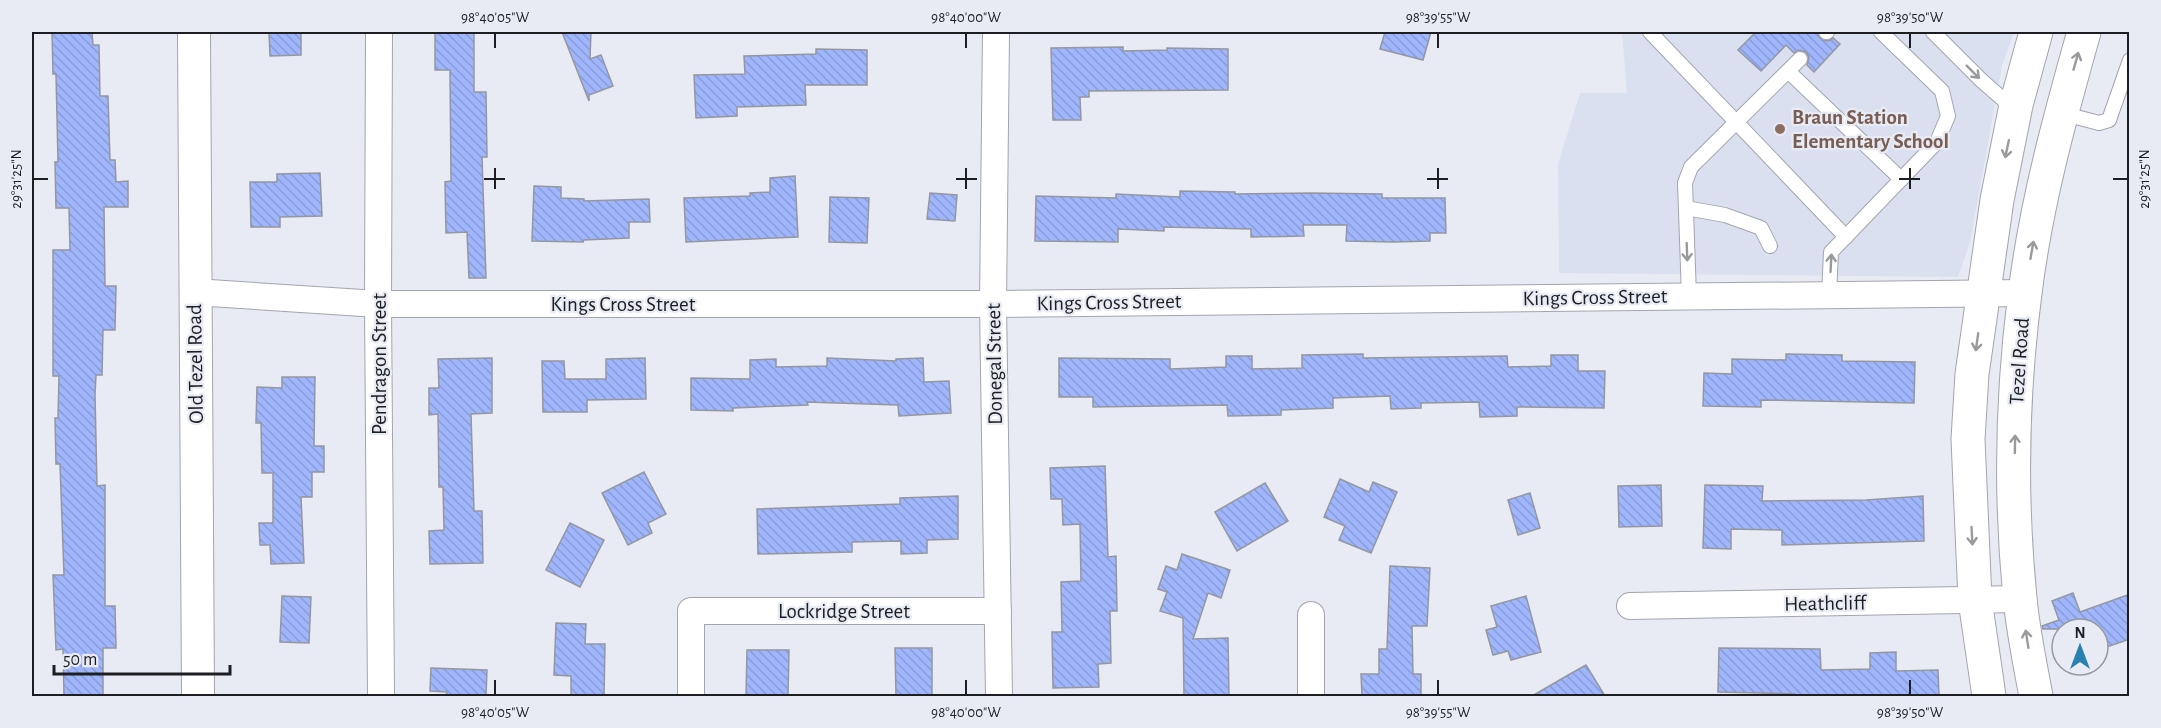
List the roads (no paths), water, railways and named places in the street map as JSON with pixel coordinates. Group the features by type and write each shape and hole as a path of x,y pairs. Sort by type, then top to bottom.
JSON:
{"main road":[{"name":"Tezel Road","path":"1989,696 1975,600 1968,440 1972,374 1997,200 2015,110 2036,32"},
{"name":"Tezel Road","path":"2036,696 2020,599 2014,467 2016,395 2025,293 2061,113 2084,32"}],"street":[{"name":"Old Tezel Road","path":"194,32 198,696"},
{"name":"Pendragon Street","path":"379,32 378,304 381,696"},
{"name":"Donegal Street","path":"996,32 993,304 999,696"},
{"name":"Kings Cross Street","path":"194,292 378,304 993,304 2025,293"},
{"name":"Heathcliff","path":"1630,606 2020,599"},
{"name":"Lockridge Street","path":"691,696 691,611 998,612"},
{"path":"1311,615 1311,696"}],"lane":[{"path":"1650,32 1846,237"},
{"path":"1829,295 1832,252 1937,142 1948,116 1941,91 1881,32"},
{"path":"1936,33 1981,80 2015,110"},
{"path":"1689,296 1685,183 1691,167 1800,59"},
{"path":"2061,113 2099,123 2109,120 2130,60"},
{"path":"1789,72 1901,179"},
{"path":"1686,208 1725,215 1761,228 1770,246"}],"place":[{"name":"Braun Station Elementary School","path":"1780,129"}]}
